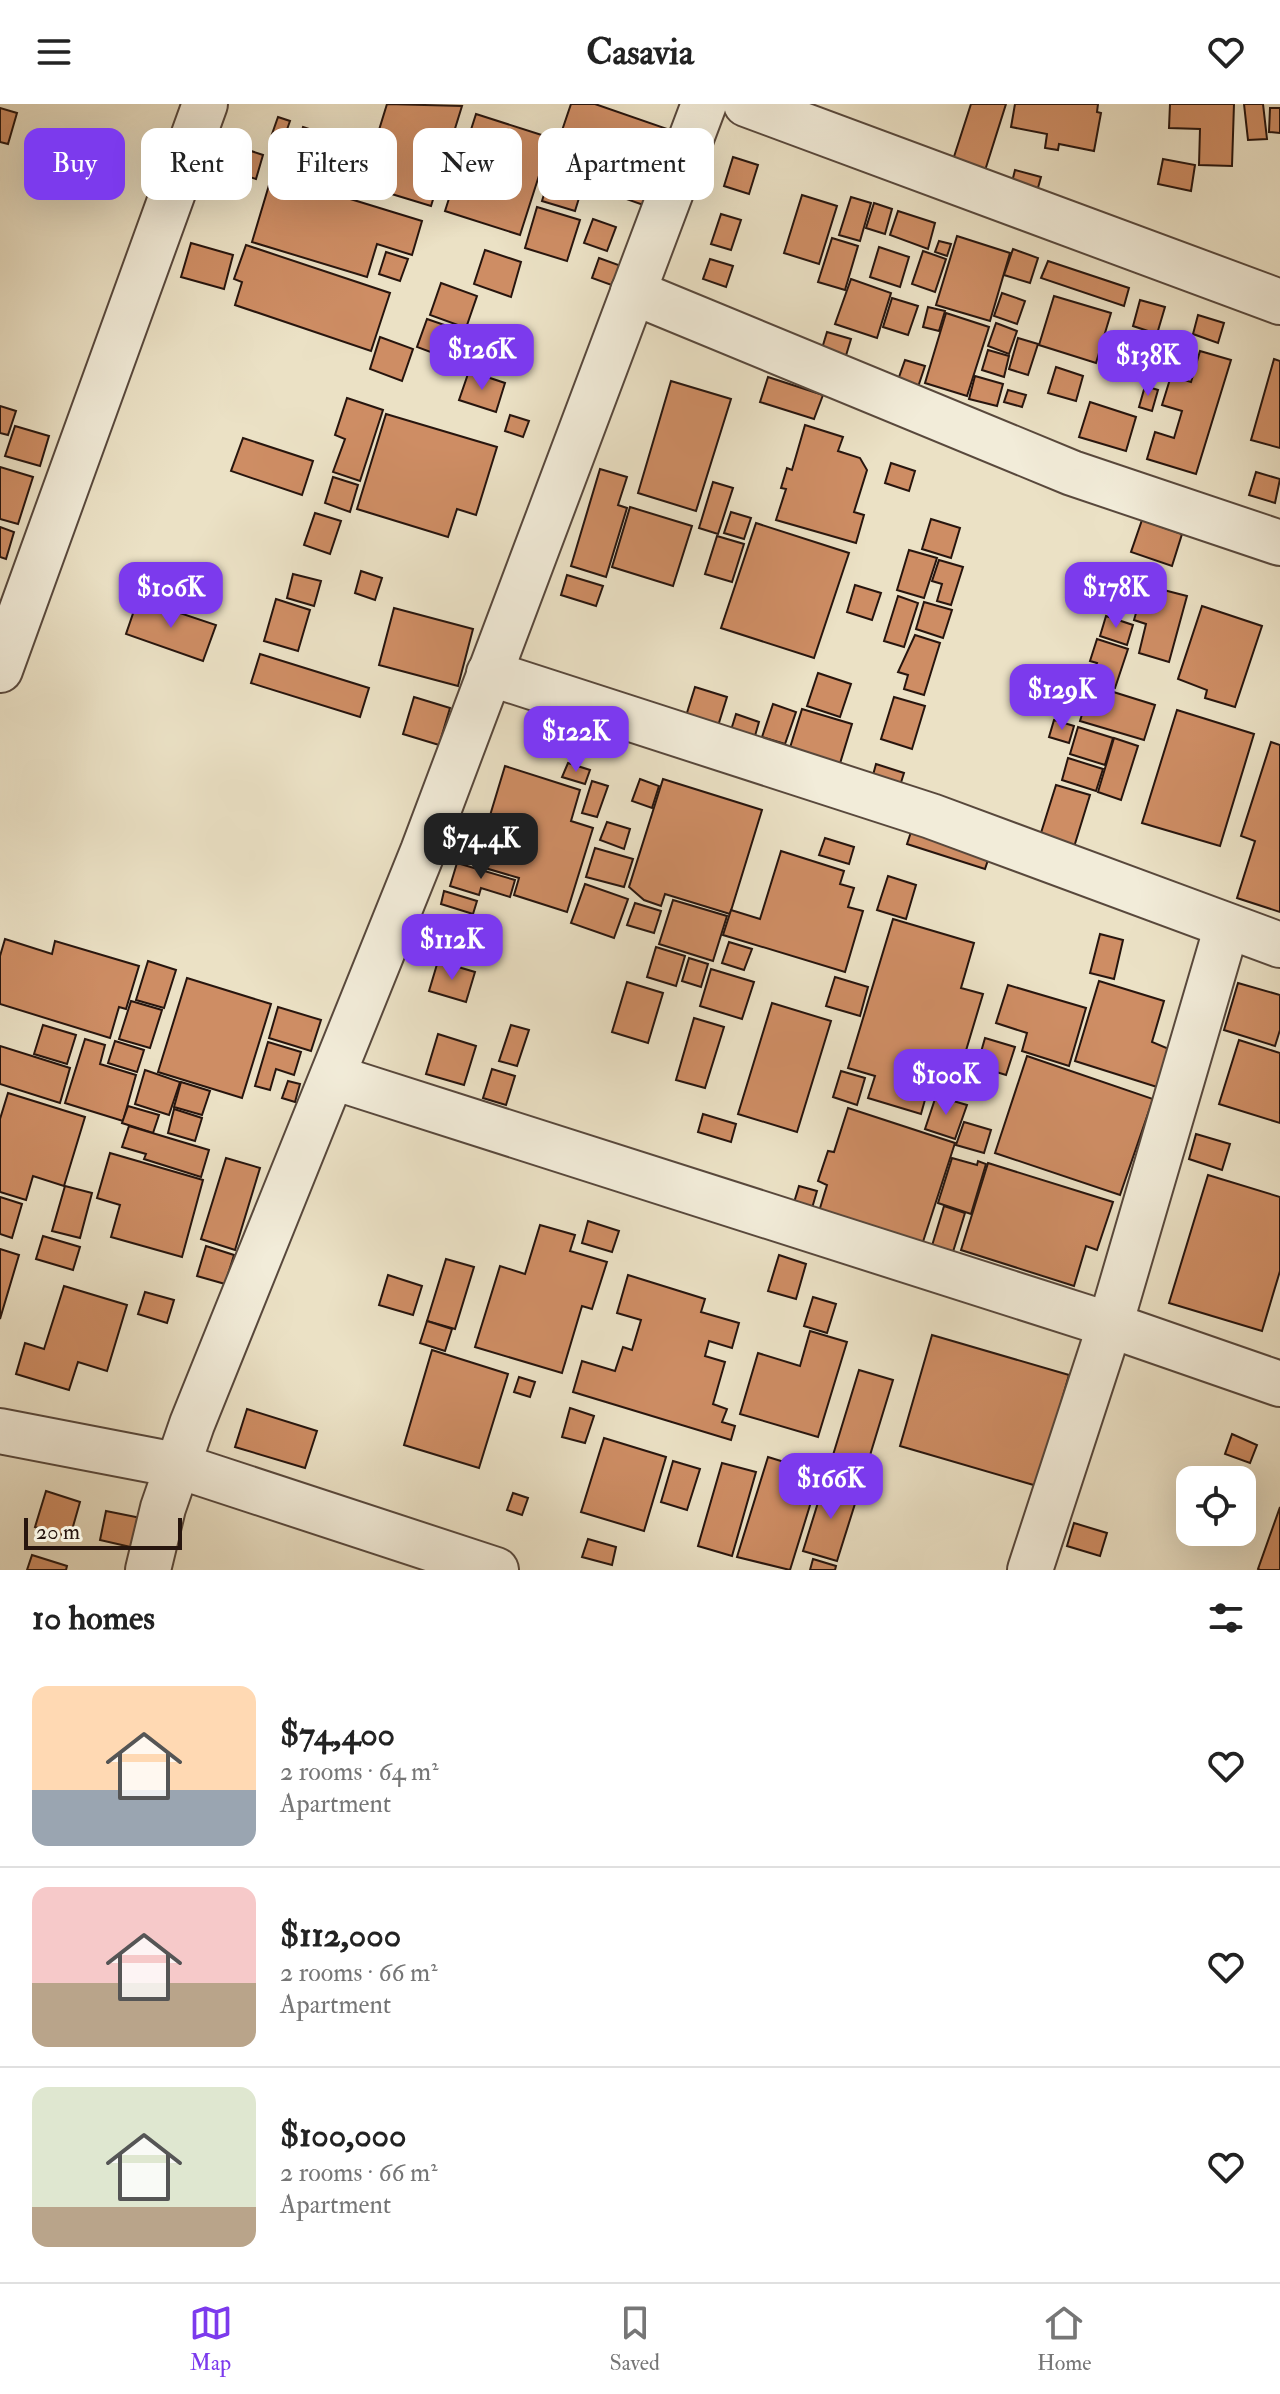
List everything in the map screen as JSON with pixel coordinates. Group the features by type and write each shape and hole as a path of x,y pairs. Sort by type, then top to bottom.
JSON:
{"street":[{"path":"0,670 205,104"},
{"path":"148,1570 176,1465 333,1077 704,104"},
{"path":"746,104 1280,302"},
{"path":"633,292 1072,473 1280,543"},
{"path":"489,673 931,816 1280,945"},
{"path":"1030,1570 1110,1325 1227,926"},
{"path":"333,1077 1110,1325 1280,1384"},
{"path":"0,1431 176,1465 496,1570"}],"building":[{"path":"387,104 462,106 455,128 413,128 413,200 433,200 431,206 397,196 397,128 380,128"},
{"path":"571,104 595,104 664,128 563,128"},
{"path":"971,104 1006,104 982,180 950,169"},
{"path":"1015,104 1098,104 1097,112 1101,113 1094,151 1059,144 1058,150 1045,148 1047,134 1011,127"},
{"path":"1170,104 1234,104 1232,166 1199,165 1200,129 1169,128"},
{"path":"1244,104 1263,104 1267,139 1248,140"},
{"path":"0,108 17,113 8,144 0,142"},
{"path":"1270,108 1280,108 1280,133 1269,132"},
{"path":"476,114 520,128 472,128"},
{"path":"278,117 290,121 288,128 274,128"},
{"path":"522,129 538,134 538,179 520,235 445,211 449,200 522,200"},
{"path":"252,151 263,155 256,179 252,178"},
{"path":"733,157 758,165 749,194 724,186"},
{"path":"1163,159 1195,165 1191,191 1158,184"},
{"path":"1015,170 1041,177 1034,202 1009,194"},
{"path":"268,188 268,200 354,200 422,221 412,255 377,244 367,277 252,242"},
{"path":"802,195 837,206 819,264 784,253"},
{"path":"851,197 871,203 860,241 839,235"},
{"path":"542,200 578,200 575,211"},
{"path":"629,200 652,200 649,207"},
{"path":"874,203 892,209 885,234 866,228"},
{"path":"537,207 580,220 567,261 525,248"},
{"path":"898,211 935,223 928,249 890,235"},
{"path":"721,214 741,220 731,250 711,244"},
{"path":"593,219 616,227 607,251 584,243"},
{"path":"957,236 1010,253 990,321 936,305"},
{"path":"832,238 858,246 845,290 818,282"},
{"path":"939,241 951,244 947,256 935,252"},
{"path":"191,243 233,255 224,289 181,277"},
{"path":"246,245 390,293 371,351 235,305 242,282 234,279"},
{"path":"879,247 909,257 900,287 870,277"},
{"path":"1013,249 1038,258 1030,283 1004,275"},
{"path":"485,250 521,262 511,297 474,284"},
{"path":"923,251 946,259 935,292 912,284"},
{"path":"386,252 408,259 400,281 379,274"},
{"path":"599,258 624,267 617,287 592,278"},
{"path":"710,259 733,266 726,287 703,279"},
{"path":"1048,261 1129,288 1124,306 1041,278"},
{"path":"851,279 891,293 877,338 835,324"},
{"path":"441,283 477,296 466,328 430,315"},
{"path":"1002,293 1025,301 1017,324 994,316"},
{"path":"1054,296 1111,313 1096,363 1039,345"},
{"path":"892,298 918,306 908,335 883,327"},
{"path":"1140,300 1165,307 1157,334 1133,326"},
{"path":"928,307 945,311 939,331 923,327"},
{"path":"946,313 989,327 967,396 925,383"},
{"path":"1198,315 1224,323 1218,343 1193,334"},
{"path":"427,319 462,331 452,360 417,347"},
{"path":"996,323 1017,331 1009,354 988,346"},
{"path":"827,332 851,339 844,362 820,355"},
{"path":"380,337 413,349 402,381 370,369"},
{"path":"1018,338 1038,344 1028,375 1009,369"},
{"path":"988,350 1009,356 1004,377 982,370"},
{"path":"1200,351 1231,360 1196,474 1147,459 1155,432 1174,438 1182,411 1162,405 1171,376 1191,382"},
{"path":"1274,359 1280,361 1280,448 1251,440"},
{"path":"905,360 925,366 918,387 898,380"},
{"path":"1056,367 1083,376 1076,401 1048,393"},
{"path":"469,371 505,383 496,412 459,400"},
{"path":"975,376 1003,384 997,406 969,399"},
{"path":"768,377 823,395 814,419 760,402"},
{"path":"671,381 731,399 696,511 638,493"},
{"path":"1145,386 1158,390 1152,411 1139,407"},
{"path":"1008,390 1026,395 1022,407 1004,402"},
{"path":"347,398 383,410 360,481 333,472 345,439 335,435"},
{"path":"1090,402 1136,417 1126,451 1079,437"},
{"path":"0,406 16,411 8,435 0,433"},
{"path":"386,414 497,447 476,515 457,509 448,537 357,509"},
{"path":"510,415 529,421 523,437 505,431"},
{"path":"805,425 843,437 838,451 860,458 867,470 854,512 864,515 856,543 776,520 786,489 781,488 787,468 792,470"},
{"path":"15,426 49,436 40,466 5,456"},
{"path":"243,438 313,461 302,495 231,471"},
{"path":"891,463 915,471 909,491 885,483"},
{"path":"0,467 33,477 18,524 0,519"},
{"path":"600,469 627,477 618,505 627,508 606,577 571,566"},
{"path":"1256,472 1280,479 1275,503 1249,495"},
{"path":"333,477 358,485 350,512 325,503"},
{"path":"713,482 733,488 718,534 699,528"},
{"path":"630,507 692,526 673,586 612,567"},
{"path":"731,512 751,518 744,539 724,533"},
{"path":"315,513 341,521 330,554 304,545"},
{"path":"931,519 960,528 951,558 922,549"},
{"path":"1142,520 1182,534 1172,566 1131,552"},
{"path":"756,523 849,553 814,658 721,628"},
{"path":"0,527 14,532 6,559 0,557"},
{"path":"717,536 744,544 732,582 705,574"},
{"path":"909,550 937,558 924,598 897,590"},
{"path":"939,560 963,567 951,605 937,601 942,584 932,581"},
{"path":"361,571 382,578 375,600 355,593"},
{"path":"293,574 321,581 314,606 287,598"},
{"path":"567,575 603,586 596,606 561,595"},
{"path":"855,585 881,593 872,620 847,612"},
{"path":"1144,585 1187,596 1169,662 1139,653 1146,624 1134,620"},
{"path":"898,596 918,603 904,647 884,641"},
{"path":"138,599 216,625 203,661 126,634"},
{"path":"276,599 310,610 298,651 264,641"},
{"path":"924,602 952,610 943,638 916,629"},
{"path":"1202,606 1262,626 1235,707 1205,698 1207,690 1178,679"},
{"path":"394,608 473,629 458,686 379,665"},
{"path":"1106,616 1133,625 1127,645 1100,636"},
{"path":"915,635 940,643 924,695 904,689 908,675 898,672"},
{"path":"1097,639 1128,649 1115,688 1091,679 1097,663 1090,661"},
{"path":"260,654 369,688 360,717 251,683"},
{"path":"818,673 851,684 840,717 807,706"},
{"path":"1091,685 1155,705 1144,740 1080,721"},
{"path":"695,687 727,697 713,742 681,732"},
{"path":"414,697 450,708 439,745 403,734"},
{"path":"894,697 925,706 912,749 881,739"},
{"path":"773,704 796,712 785,744 762,737"},
{"path":"802,709 852,724 838,770 788,754"},
{"path":"1177,710 1254,734 1220,846 1142,823"},
{"path":"736,714 759,722 750,753 726,746"},
{"path":"1054,720 1074,726 1069,743 1049,737"},
{"path":"1078,727 1113,738 1105,765 1070,754"},
{"path":"1114,738 1138,746 1121,800 1098,792"},
{"path":"1271,742 1280,745 1280,912 1237,898 1255,841 1241,836"},
{"path":"1068,758 1103,769 1096,791 1062,780"},
{"path":"568,763 590,770 585,784 562,777"},
{"path":"876,764 904,773 897,795 870,786"},
{"path":"505,766 580,790 571,821 593,828 567,912 514,895 519,878 475,865"},
{"path":"640,779 659,786 652,808 632,801"},
{"path":"663,779 762,810 730,914 665,894 661,906 644,900 629,887"},
{"path":"592,781 608,786 597,817 582,813"},
{"path":"1056,785 1090,795 1074,847 1040,836"},
{"path":"607,822 630,829 624,849 600,840"},
{"path":"914,823 992,848 985,869 907,844"},
{"path":"825,838 854,847 849,864 819,855"},
{"path":"595,848 633,859 624,887 586,877"},
{"path":"781,851 844,871 840,884 854,888 848,907 863,911 845,972 723,935 731,910 760,919"},
{"path":"457,863 515,880 510,897 481,888 479,895 450,886"},
{"path":"888,876 916,885 906,919 877,910"},
{"path":"585,884 628,899 614,938 571,923"},
{"path":"444,891 477,901 473,914 441,904"},
{"path":"673,900 727,916 713,961 659,944"},
{"path":"635,903 661,911 654,933 627,925"},
{"path":"893,919 974,943 961,988 983,994 952,1097 928,1089 921,1114 868,1098 875,1076 848,1068"},
{"path":"427,928 450,935 445,952 422,945"},
{"path":"1100,934 1123,940 1114,979 1090,973"},
{"path":"5,939 52,954 55,941 139,966 126,1009 119,1007 110,1038 0,1004 0,956"},
{"path":"729,942 752,949 744,970 722,963"},
{"path":"656,947 685,956 676,986 647,977"},
{"path":"689,958 708,964 701,987 682,981"},
{"path":"148,961 176,970 164,1008 136,1000"},
{"path":"438,961 475,972 466,1002 429,991"},
{"path":"711,969 754,982 742,1019 700,1006"},
{"path":"835,977 868,987 860,1016 826,1006"},
{"path":"187,978 271,1004 242,1098 158,1072"},
{"path":"1099,981 1164,1001 1152,1042 1169,1049 1157,1087 1075,1061"},
{"path":"627,982 663,993 648,1043 612,1032"},
{"path":"1238,983 1280,995 1280,1030 1275,1046 1224,1030"},
{"path":"1008,985 1086,1008 1069,1066 1022,1051 1027,1033 996,1023"},
{"path":"131,1001 162,1010 150,1048 119,1039"},
{"path":"772,1003 831,1021 797,1132 738,1114"},
{"path":"278,1007 321,1020 311,1051 269,1038"},
{"path":"694,1018 724,1027 705,1088 676,1080"},
{"path":"43,1025 76,1035 67,1064 34,1054"},
{"path":"511,1025 529,1030 517,1066 499,1061"},
{"path":"438,1034 476,1046 464,1085 426,1074"},
{"path":"985,1038 1015,1047 1006,1075 977,1066"},
{"path":"85,1039 105,1045 100,1064 136,1075 123,1121 65,1103"},
{"path":"1239,1040 1280,1053 1280,1123 1219,1104"},
{"path":"115,1041 144,1050 137,1072 108,1063"},
{"path":"268,1042 301,1052 294,1075 276,1069 270,1090 255,1086"},
{"path":"0,1046 70,1068 60,1103 0,1084"},
{"path":"1027,1056 1153,1099 1120,1195 995,1153"},
{"path":"492,1069 515,1076 506,1105 483,1098"},
{"path":"145,1070 180,1082 169,1115 135,1104"},
{"path":"841,1071 865,1078 857,1105 833,1097"},
{"path":"288,1081 300,1084 295,1102 282,1098"},
{"path":"181,1082 210,1091 202,1115 174,1107"},
{"path":"8,1093 85,1117 64,1186 33,1176 26,1200 0,1192 0,1119"},
{"path":"936,1096 967,1105 955,1139 925,1129"},
{"path":"128,1106 159,1115 153,1133 122,1123"},
{"path":"848,1108 955,1143 920,1251 817,1218 827,1185 818,1181 828,1151 834,1152"},
{"path":"174,1109 202,1118 195,1141 168,1133"},
{"path":"703,1114 736,1124 731,1142 698,1132"},
{"path":"964,1122 991,1130 984,1153 956,1145"},
{"path":"129,1126 209,1150 201,1177 144,1159 146,1154 122,1147"},
{"path":"1196,1134 1230,1144 1222,1170 1189,1159"},
{"path":"110,1153 203,1180 182,1257 111,1237 120,1205 97,1198"},
{"path":"226,1158 260,1168 235,1250 201,1239"},
{"path":"952,1158 977,1165 978,1161 986,1164 971,1214 938,1203"},
{"path":"988,1163 1113,1202 1097,1250 1086,1246 1074,1286 961,1250"},
{"path":"1208,1175 1280,1197 1280,1271 1262,1331 1169,1303"},
{"path":"65,1186 92,1193 80,1238 52,1231"},
{"path":"799,1186 817,1191 810,1215 792,1209"},
{"path":"0,1197 22,1204 12,1238 0,1234"},
{"path":"944,1206 965,1213 952,1255 931,1249"},
{"path":"588,1221 619,1231 612,1252 582,1243"},
{"path":"540,1225 575,1235 570,1251 607,1262 592,1309 582,1306 562,1373 475,1347 500,1266 525,1274"},
{"path":"43,1236 80,1247 73,1270 36,1259"},
{"path":"206,1246 234,1255 225,1284 197,1276"},
{"path":"0,1249 19,1255 0,1319"},
{"path":"779,1255 806,1264 796,1299 768,1291"},
{"path":"446,1259 474,1267 455,1329 427,1321"},
{"path":"388,1275 422,1286 413,1315 379,1305"},
{"path":"628,1275 705,1299 701,1312 739,1323 732,1348 709,1341 705,1356 725,1362 713,1404 727,1409 722,1422 735,1426 731,1440 573,1392 582,1361 615,1371 623,1347 632,1350 641,1320 617,1313"},
{"path":"64,1286 127,1305 107,1371 78,1362 69,1390 16,1374 25,1343 44,1349"},
{"path":"145,1292 174,1300 167,1323 138,1314"},
{"path":"813,1297 836,1304 827,1333 804,1326"},
{"path":"427,1321 452,1329 445,1351 420,1343"},
{"path":"810,1331 847,1342 818,1437 740,1414 758,1353 800,1366"},
{"path":"932,1335 1069,1375 1037,1486 900,1446"},
{"path":"432,1350 508,1374 479,1468 404,1445"},
{"path":"859,1370 893,1380 860,1488 826,1478"},
{"path":"519,1377 535,1382 530,1397 514,1392"},
{"path":"570,1408 594,1416 585,1443 562,1437"},
{"path":"247,1409 317,1431 305,1468 235,1447"},
{"path":"1232,1434 1257,1445 1250,1463 1225,1454"},
{"path":"604,1438 666,1457 644,1531 581,1512"},
{"path":"768,1457 820,1473 790,1570 737,1557"},
{"path":"673,1461 700,1469 687,1510 661,1502"},
{"path":"722,1463 756,1472 732,1556 698,1546"},
{"path":"825,1480 859,1491 837,1561 803,1551"},
{"path":"46,1491 80,1502 70,1537 35,1527"},
{"path":"513,1493 528,1498 522,1515 507,1510"},
{"path":"1280,1507 1280,1570 1260,1570 1258,1569"},
{"path":"106,1511 141,1518 135,1548 100,1540"},
{"path":"1074,1523 1107,1533 1100,1556 1067,1546"},
{"path":"588,1539 616,1547 612,1565 582,1557"},
{"path":"32,1555 67,1566 66,1570 27,1570"},
{"path":"813,1559 836,1566 835,1570 810,1570"}]}
